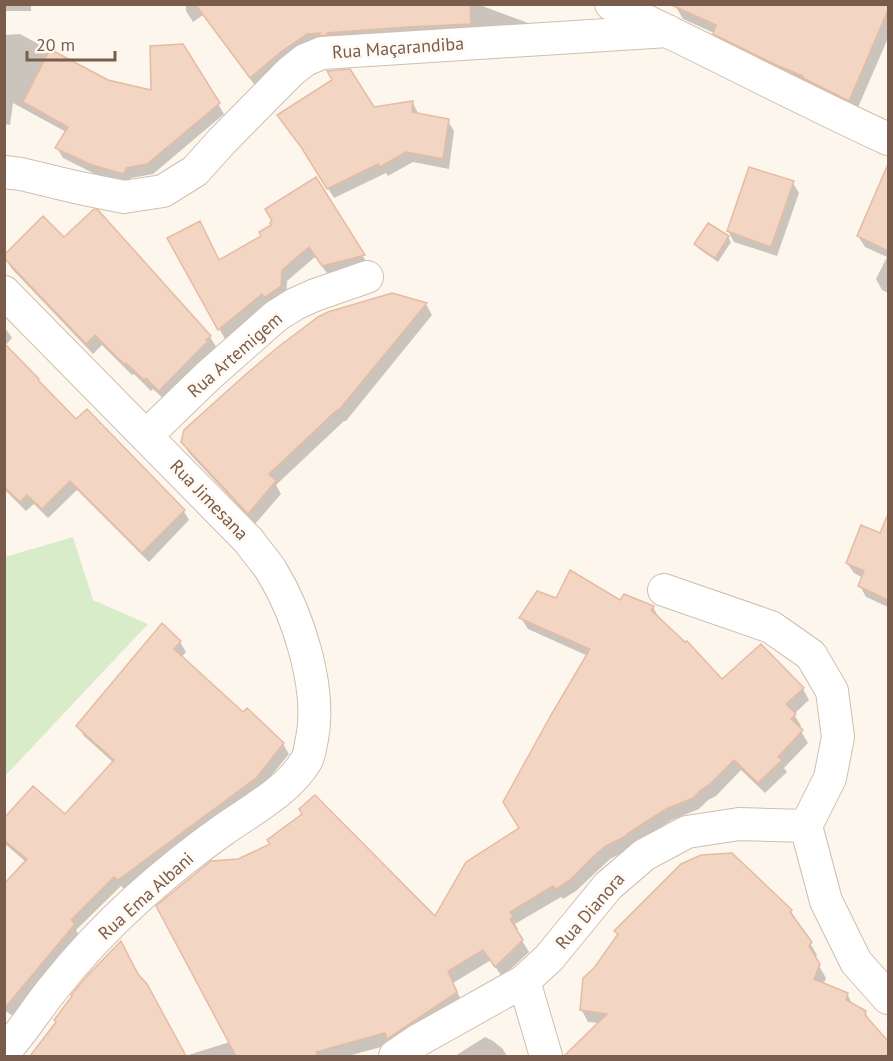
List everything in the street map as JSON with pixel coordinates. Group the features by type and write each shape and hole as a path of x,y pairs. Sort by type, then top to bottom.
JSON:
{"street":[{"path":"611,4 814,105 888,139"},
{"name":"Rua Maçarandiba","path":"4,172 124,197 163,191 195,171 290,72 305,60 322,53 668,31"},
{"name":"Rua Artemigem","path":"146,436 208,376 276,316 294,304 315,295 368,277"},
{"name":"Rua Jimesana","path":"4,292 249,541 270,570 289,605 305,648 313,692 315,725 308,760"},
{"path":"664,590 771,627 811,655 832,691 838,737 830,778 806,826 825,901 856,962 888,998"},
{"name":"Rua Ema Albani","path":"4,1052 84,952 124,911 169,871 267,800 291,780 308,760"},
{"name":"Rua Dianora","path":"395,1056 417,1041 524,981 549,958 608,886 644,855 687,832 739,824 806,826"},
{"path":"524,981 546,1056"}],"green space":[{"path":"73,537 93,600 148,624 5,776 5,557"}],"building":[{"path":"195,4 470,4 471,24 327,33 328,35 316,36 321,33 307,34 282,51 250,78"},
{"path":"669,4 888,4 888,10 849,101 803,76 713,34 716,25"},
{"path":"183,44 220,103 147,164 126,168 124,174 92,165 55,148 68,127 23,102 50,49 108,80 151,90 150,46"},
{"path":"350,69 374,107 413,101 412,112 449,119 443,159 406,152 380,167 378,164 327,189 301,147 277,115 332,80 327,71"},
{"path":"888,164 888,251 857,236"},
{"path":"749,167 794,181 771,247 727,231"},
{"path":"316,177 365,255 322,266 309,247 282,270 281,286 265,297 262,294 218,330 167,238 200,221 219,260 261,236 259,232 271,225 272,221 265,209"},
{"path":"94,209 98,210 211,336 159,391 146,378 144,380 126,363 125,365 95,335 86,344 4,258 4,255 43,216 64,237"},
{"path":"708,223 729,236 715,258 694,244"},
{"path":"392,293 427,303 339,410 269,474 276,481 248,514 181,442 184,430 278,347 318,317"},
{"path":"4,343 76,419 87,409 185,510 142,553 70,481 42,509 27,495 20,502 4,487"},
{"path":"888,514 888,600 858,586 864,571 846,563 861,525 880,533"},
{"path":"570,570 620,600 624,594 654,606 651,610 685,642 687,641 722,679 761,644 804,688 786,704 796,714 791,719 803,730 778,757 782,760 758,783 734,760 693,798 666,809 628,835 606,846 570,880 556,889 553,886 510,912 513,917 510,919 523,940 495,967 483,950 448,971 457,992 387,1039 385,1033 316,1052 318,1056 236,1056 156,906 211,861 238,859 270,844 267,840 302,814 299,809 315,795 435,916 466,862 519,828 503,802 590,649 519,618 537,591 556,598"},
{"path":"162,623 181,641 174,649 243,712 247,708 284,743 256,778 118,880 114,877 71,920 75,924 4,1009 4,884 27,859 4,840 4,818 33,786 65,814 114,760 76,726"},
{"path":"732,853 792,910 790,912 812,942 809,946 820,964 814,979 848,993 846,1000 866,1011 865,1015 888,1041 888,1056 564,1056 607,1014 580,1010 583,978 594,968 618,934 614,931 681,864 701,855"},
{"path":"121,941 186,1056 30,1056 56,1022 54,1020 71,995"}]}
